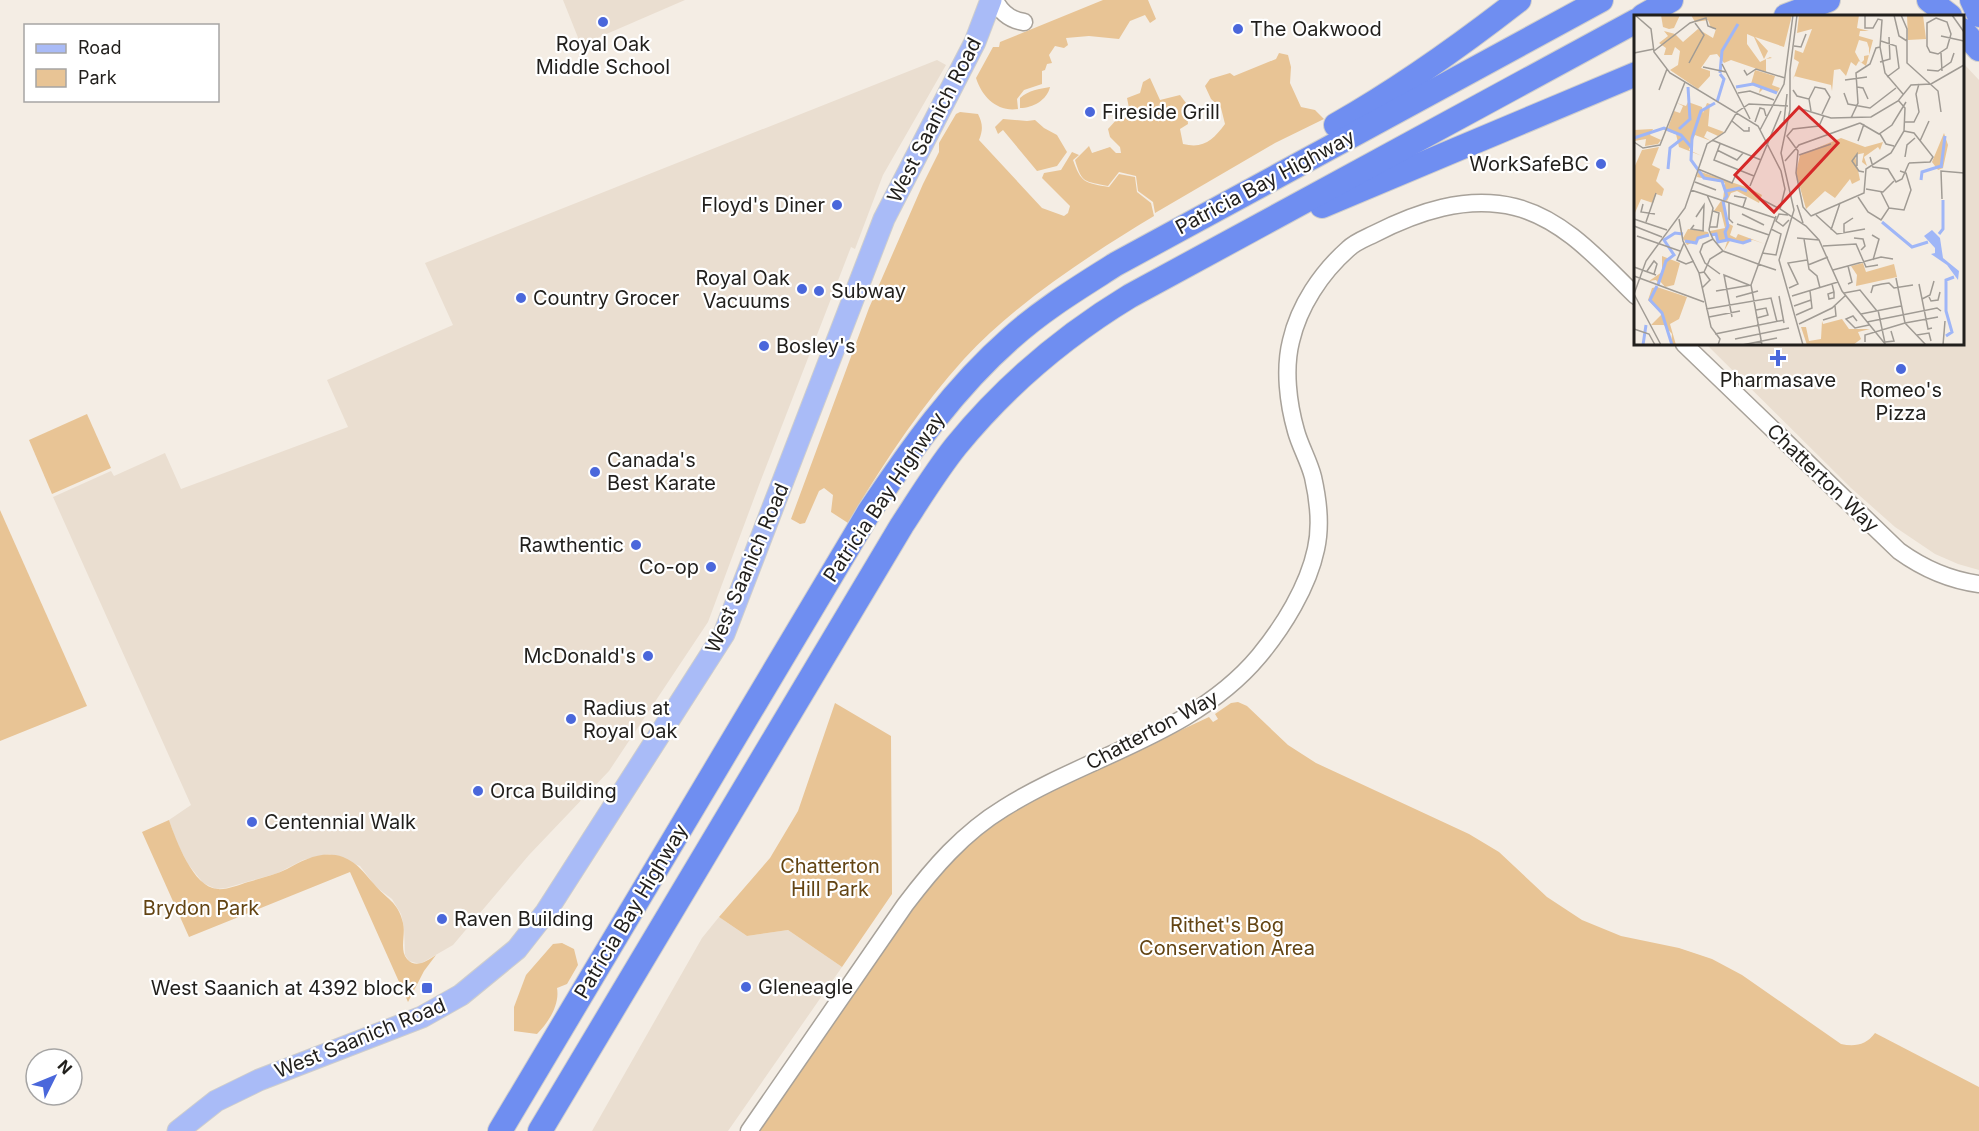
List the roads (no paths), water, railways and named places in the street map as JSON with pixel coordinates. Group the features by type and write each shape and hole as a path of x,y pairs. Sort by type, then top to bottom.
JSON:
{"highway":[{"path":"958,390 972,363 1002,334 1078,276 1141,236 1413,79 1519,0"},
{"name":"Patricia Bay Highway","path":"500,1131 869,512 931,422 958,390 1012,336 1116,264 1601,0"},
{"path":"1645,15 1671,0"},
{"path":"1767,15 1802,0"},
{"path":"1789,15 1828,0"},
{"path":"1929,0 1949,15"},
{"path":"1969,0 1979,15"},
{"name":"Patricia Bay Highway","path":"540,1131 902,525 956,447 987,410 1046,354 1130,296 1634,22"},
{"path":"1964,32 1979,47"},
{"path":"1130,296 1203,265 1314,210 1634,75"},
{"path":"559,1131 753,790 762,760"}],"main road":[{"name":"West Saanich Road","path":"178,1131 216,1101 259,1080 422,1017 460,995 517,950 546,912 724,634 884,219 975,42 993,0"},
{"path":"1948,0 1959,15"},
{"path":"1964,23 1979,47"}],"street":[{"path":"993,0 1013,20 1024,22"},
{"name":"Chatterton Way","path":"748,1131 905,905 932,869 949,852 973,830 1022,797 1170,724 1218,696 1236,681 1279,629 1307,574 1316,549 1318,523 1312,476 1295,429 1286,372 1290,341 1299,316 1319,280 1350,247 1389,226 1439,207 1477,203 1515,207 1548,220 1585,246 1634,295"},
{"name":"Chatterton Way","path":"1685,345 1899,551 1935,573 1962,582 1979,584"}],"place":[{"name":"Royal Oak Middle School","path":"603,22"},
{"name":"The Oakwood","path":"1238,29"},
{"name":"Fireside Grill","path":"1090,112"},
{"name":"WorkSafeBC","path":"1601,164"},
{"name":"Floyd's Diner","path":"837,205"},
{"name":"Royal Oak Vacuums","path":"802,289"},
{"name":"Subway","path":"819,291"},
{"name":"Country Grocer","path":"521,298"},
{"name":"Bosley's","path":"764,346"},
{"name":"Pharmasave","path":"1778,358"},
{"name":"Romeo's Pizza","path":"1901,369"},
{"name":"Canada's Best Karate","path":"595,472"},
{"name":"Rawthentic","path":"636,545"},
{"name":"Co-op","path":"711,567"},
{"name":"McDonald's","path":"648,656"},
{"name":"Radius at Royal Oak","path":"571,719"},
{"name":"Orca Building","path":"478,791"},
{"name":"Centennial Walk","path":"252,822"},
{"name":"Raven Building","path":"442,919"},
{"name":"Gleneagle","path":"746,987"},
{"name":"West Saanich at 4392 block","path":"427,988"}],"park label":[{"name":"Chatterton Hill Park","path":"830,878"},
{"name":"Brydon Park","path":"201,908"},
{"name":"Rithet's Bog Conservation Area","path":"1227,936"}]}
